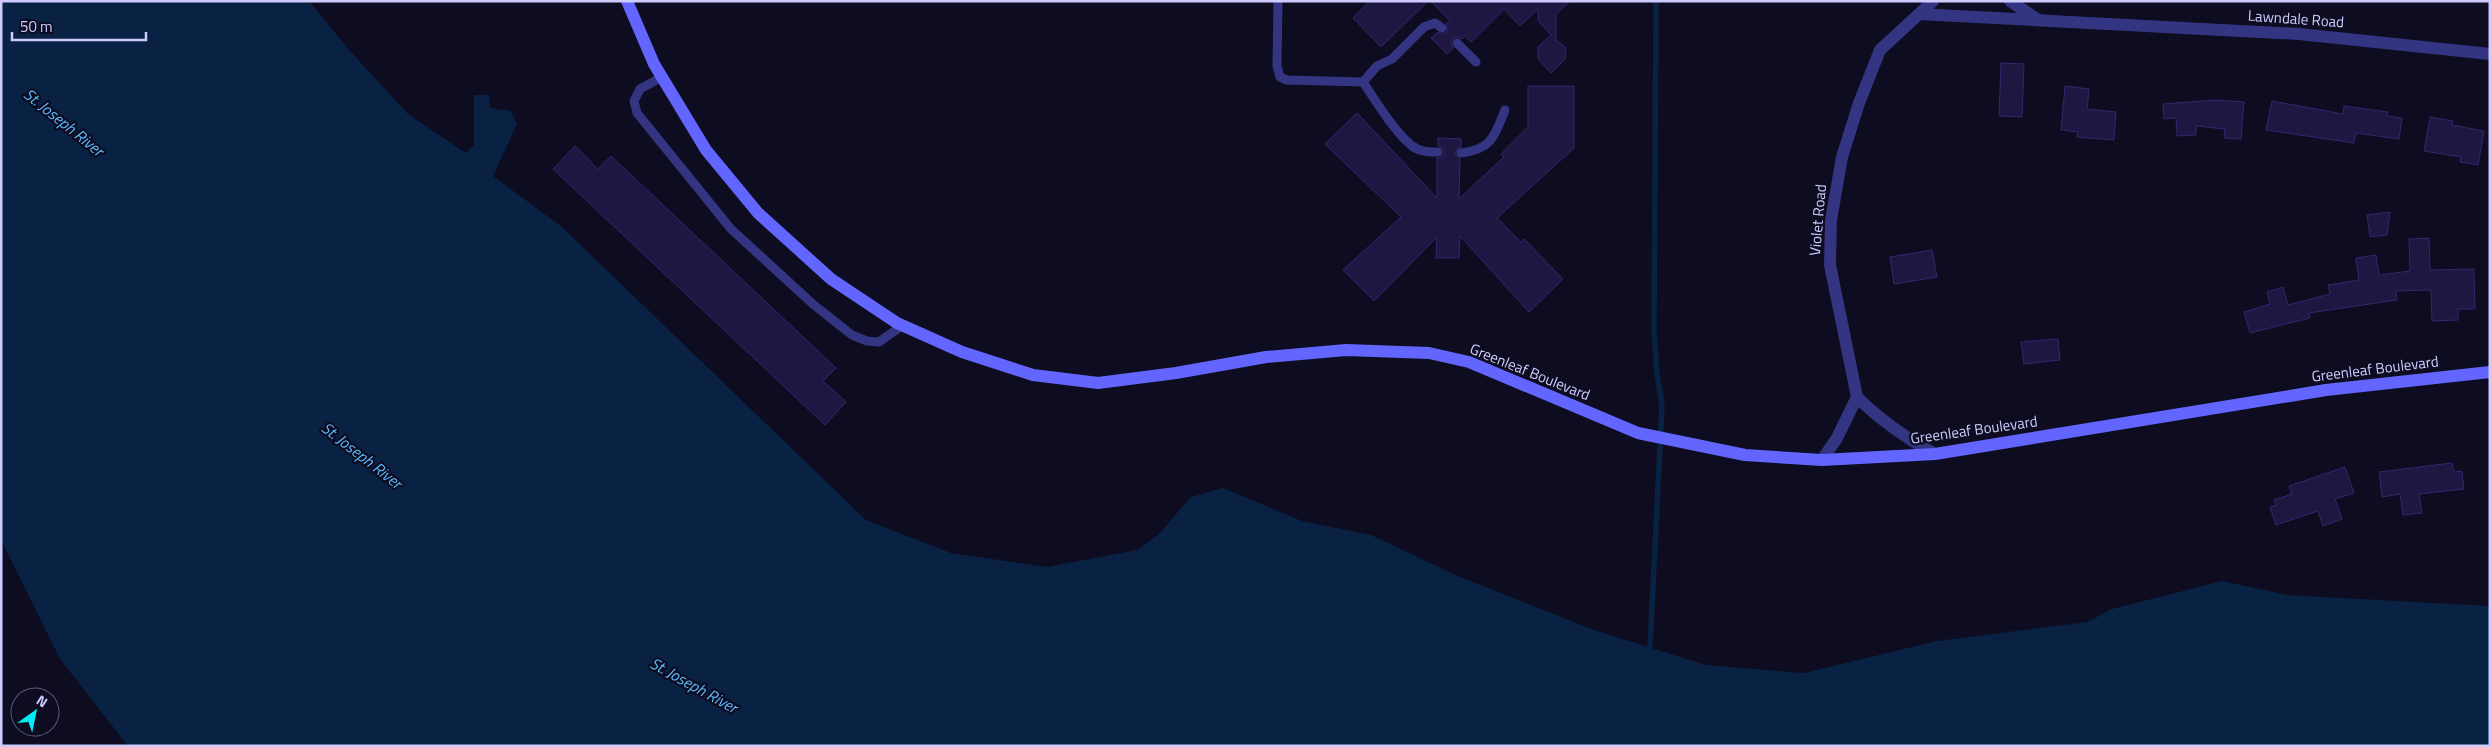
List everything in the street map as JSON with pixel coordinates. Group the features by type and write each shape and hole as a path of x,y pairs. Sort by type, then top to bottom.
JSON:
{"street":[{"name":"Greenleaf Boulevard","path":"627,1 654,64 706,150 758,213 831,279 903,326 962,352 1033,375 1098,383 1176,373 1266,357 1346,350 1429,353 1469,362 1638,433 1744,454 1822,460 1935,454 2326,390 2490,372"},
{"name":"Violet Road","path":"1856,397 1830,265 1831,220 1842,157 1859,103 1880,50 1933,1"},
{"path":"2010,1 2039,20"},
{"name":"Lawndale Road","path":"1919,14 2299,34 2490,54"},
{"path":"1822,460 1836,438 1856,397 1876,416 1901,435 1935,454"}],"lane":[{"path":"1278,1 1277,66 1280,77 1286,80 1363,82"},
{"path":"1363,82 1377,66 1392,59 1424,27 1435,23 1442,28"},
{"path":"1457,43 1476,62"},
{"path":"662,77 640,89 634,101 637,113 731,229 814,305 852,335 867,341 879,342 903,326"},
{"path":"1363,82 1381,109 1411,146 1423,151 1438,152"},
{"path":"1460,152 1476,151 1492,141 1505,110"}],"water":[{"name":"St. Joseph River","path":"1,1 309,1 350,51 408,114 466,153 474,145 474,95 489,95 490,108 511,111 517,124 493,176 562,227 866,520 951,553 1047,567 1137,550 1158,535 1191,497 1223,488 1302,521 1371,535 1460,577 1597,631 1706,665 1804,673 1937,641 2087,622 2112,609 2222,581 2287,595 2490,606 2490,746 128,746 60,659 1,540"}],"building":[{"path":"1370,1 1428,1 1381,47 1353,18"},
{"path":"1431,1 1570,1 1556,14 1556,40 1566,48 1565,59 1551,73 1538,59 1538,47 1551,35 1538,21 1538,9 1520,26 1504,9 1471,42 1465,36 1462,39 1458,37 1453,38 1451,42 1453,48 1447,54 1431,38 1438,32 1442,34 1447,32 1446,24 1450,21"},
{"path":"2001,63 2024,64 2022,117 1999,116"},
{"path":"1528,86 1574,86 1574,148 1497,218 1521,242 1524,239 1563,279 1529,312 1460,236 1459,258 1436,258 1437,237 1374,301 1343,270 1401,217 1325,144 1357,113 1437,198 1437,158 1442,157 1444,153 1443,148 1438,146 1438,138 1461,139 1461,147 1457,149 1455,154 1460,159 1459,199 1504,157 1501,154 1528,127"},
{"path":"2065,86 2089,89 2087,109 2116,112 2114,140 2077,137 2078,132 2061,130"},
{"path":"2215,100 2244,102 2241,139 2224,138 2225,129 2196,126 2196,135 2177,136 2176,118 2164,119 2163,104"},
{"path":"2272,101 2343,114 2344,106 2388,112 2387,116 2402,118 2399,139 2356,133 2354,143 2266,130"},
{"path":"2430,117 2453,121 2452,125 2484,131 2478,165 2460,162 2461,157 2424,151"},
{"path":"575,146 598,169 611,156 836,368 823,381 846,402 825,425 553,169"},
{"path":"2390,212 2387,235 2370,237 2367,215"},
{"path":"2429,238 2430,270 2474,269 2475,309 2458,309 2458,320 2432,321 2431,290 2396,291 2397,300 2309,313 2310,318 2250,333 2244,312 2270,304 2267,292 2283,287 2288,305 2330,294 2328,285 2359,280 2356,258 2376,255 2379,275 2410,271 2409,239"},
{"path":"1932,250 1937,277 1894,284 1890,257"},
{"path":"2058,339 2060,360 2024,364 2021,342"},
{"path":"2452,463 2454,472 2462,471 2464,489 2419,494 2422,513 2403,515 2400,494 2382,497 2379,472"},
{"path":"2345,467 2354,493 2335,499 2342,519 2323,526 2318,511 2276,525 2270,507 2276,505 2274,500 2292,494 2289,486"}],"waterway":[{"path":"1650,647 1662,405 1654,333 1656,1"}]}
